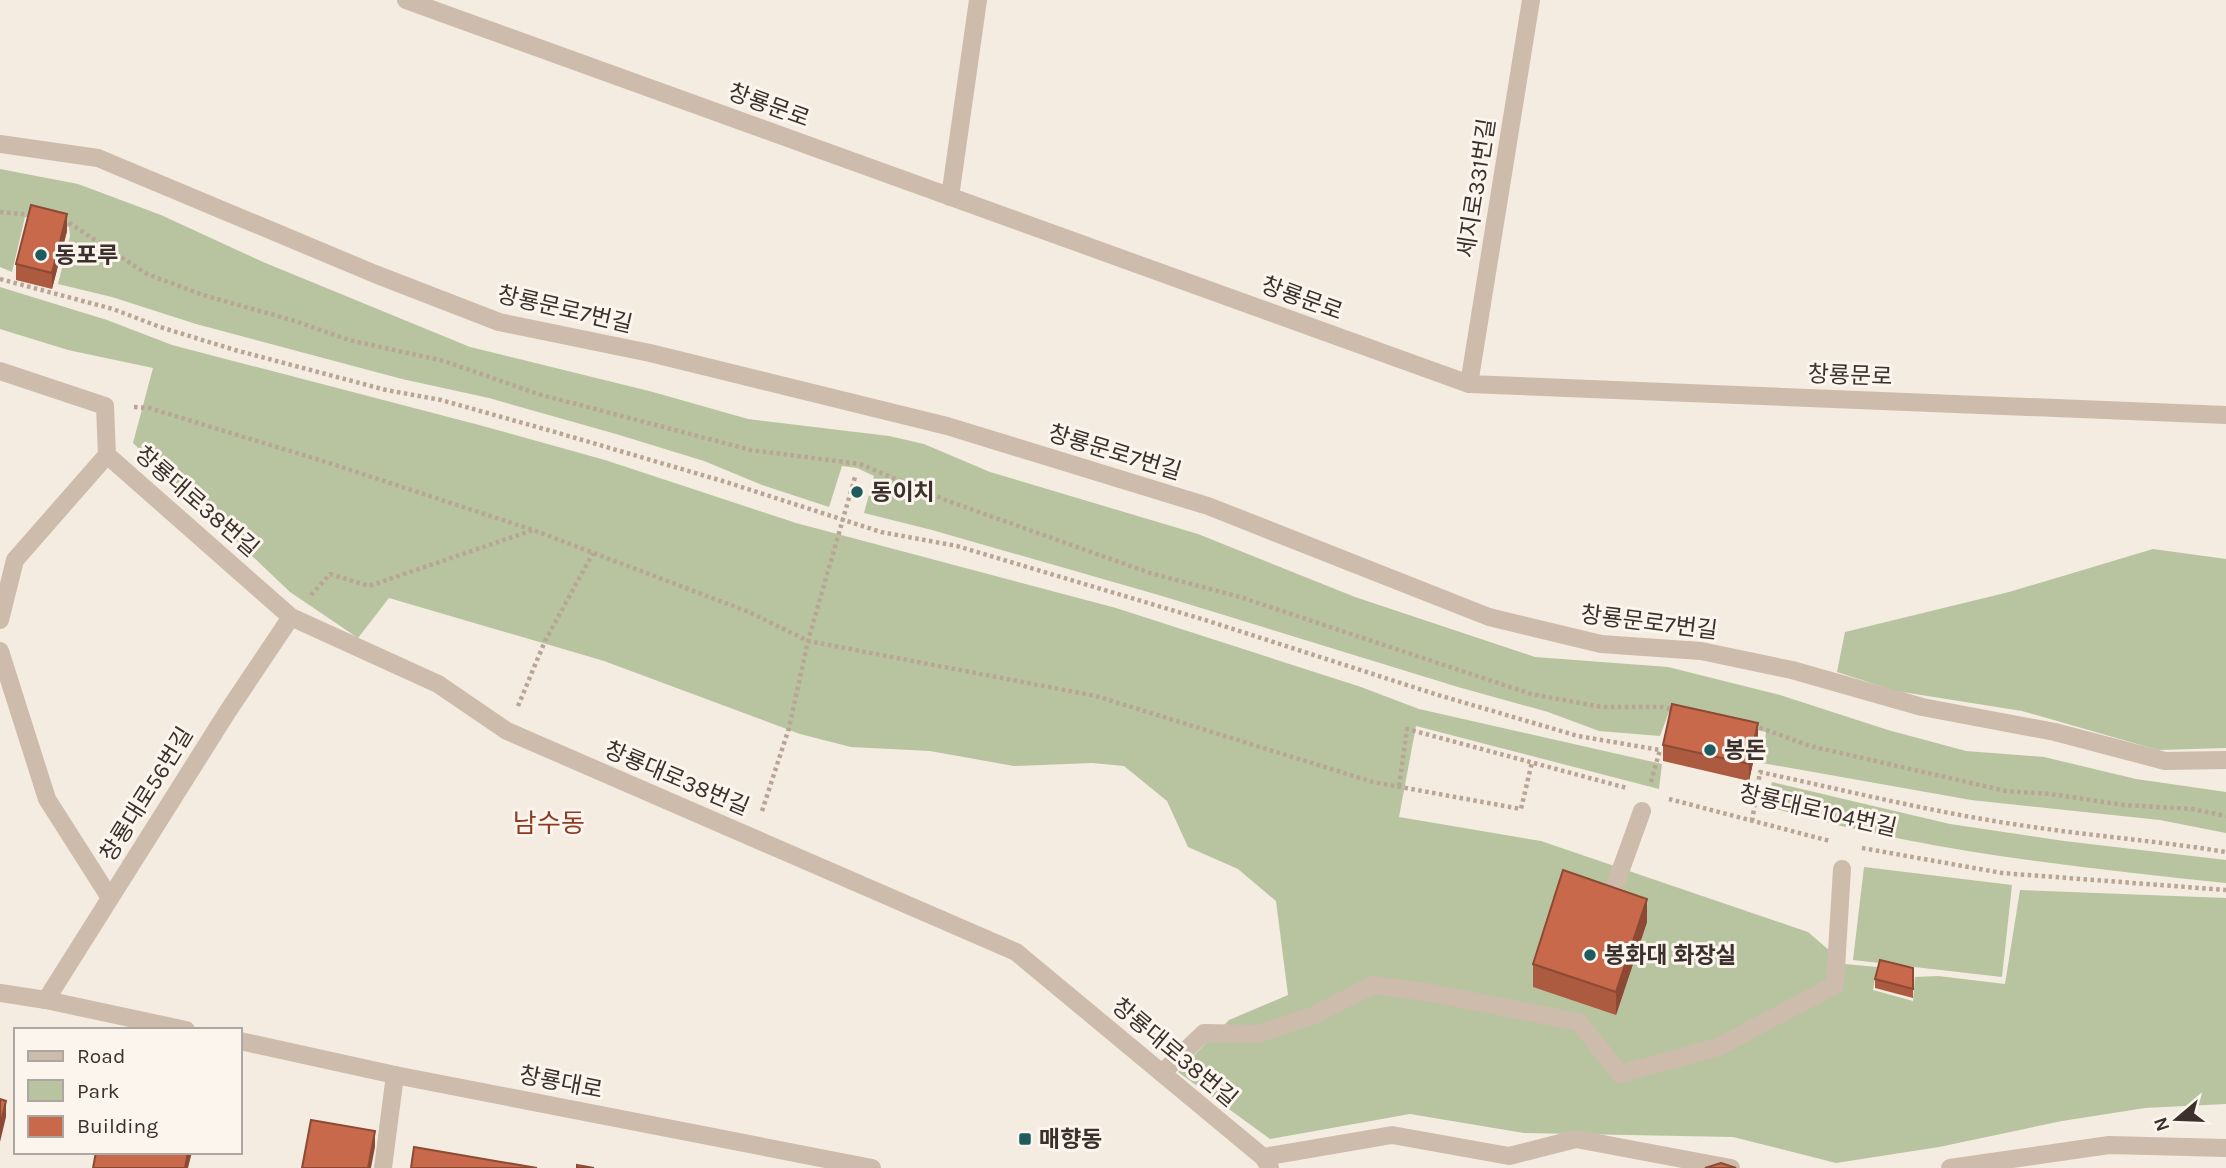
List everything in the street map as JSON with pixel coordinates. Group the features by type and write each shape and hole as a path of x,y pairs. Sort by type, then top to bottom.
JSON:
{"street":[{"name":"창룡문로","path":"406,0 1469,384 2226,415"},
{"path":"950,197 978,0"},
{"name":"세지로331번길","path":"1469,384 1531,0"},
{"name":"창룡문로7번길","path":"0,144 98,158 375,274 499,322 650,353 947,426 1208,506 1489,617 1601,644 1701,651 1792,670 1922,707 2055,732 2165,761 2226,760"},
{"path":"0,371 105,406"},
{"name":"창룡대로38번길","path":"105,406 107,455 292,617 438,684 507,731 1016,952 1267,1163"},
{"path":"0,620 15,560 107,455"},
{"name":"창룡대로56번길","path":"46,1000 228,711 292,617"},
{"path":"0,651 47,799 110,898"},
{"path":"1607,908 1642,811"},
{"path":"1162,1073 1204,1033 1258,1034 1314,1014 1373,985 1432,993 1579,1022 1620,1074 1718,1047 1835,985 1842,869"},
{"path":"0,993 177,1028"},
{"name":"창룡대로","path":"242,1041 872,1168"},
{"path":"383,1168 396,1074"},
{"path":"1267,1163 1392,1135 1509,1156 1576,1139 1731,1168"},
{"path":"1950,1168 2109,1144 2226,1148"}],"path":[{"path":"0,212 47,216"},
{"path":"58,216 148,274 203,295 295,321 349,340 444,361 538,394 751,450 860,464 948,501 1150,573 1240,597 1531,694 1602,707 1662,707 1687,712"},
{"path":"0,279 113,309 235,350 555,432 726,482 881,532 957,545 1578,736 1660,750 1648,793"},
{"path":"105,406 149,408 326,462 533,530 749,612 808,641 1096,696 1373,782 1521,809 1532,762"},
{"path":"753,838 789,727 808,641 855,477"},
{"path":"330,574 369,586 533,530"},
{"path":"507,731 545,641 593,553"},
{"path":"1750,724 1811,746 2006,791 2052,794 2124,805 2192,809 2226,816"},
{"path":"1399,787 1407,729 1635,790"},
{"path":"1752,821 1760,772 1908,805 1996,821 2226,852"},
{"name":"창룡대로104번길","path":"1661,797 1838,843"},
{"name":"창룡대로104번길","path":"1850,846 2002,873 2226,890"}],"green space":[{"path":"0,169 78,184 161,215 263,262 470,347 653,392 748,419 889,436 924,444 990,472 1198,534 1355,597 1535,657 1668,667 1780,695 1888,730 1966,751 2044,757 2136,779 2226,792 2226,833 2160,820 1971,800 1762,763 1766,732 1669,712 1660,736 1599,731 1548,712 1162,596 864,513 874,476 857,468 842,466 829,507 762,485 704,461 616,434 489,398 402,379 196,324 112,297 58,284 70,236 69,227 25,217 12,272 0,267"},
{"path":"0,287 107,320 172,345 605,460 796,523 1116,608 1361,687 1419,709 1662,764 1659,789 1416,726 1399,817 1541,841 1808,932 1845,964 1877,967 1873,990 1913,1001 1915,977 1938,976 2005,984 2020,890 2226,898 2226,1104 2145,1108 2062,1121 1939,1147 1836,1163 1733,1137 1524,1133 1410,1114 1270,1139 1178,1072 1229,1020 1288,995 1276,901 1238,869 1188,847 1167,801 1124,766 1092,763 1014,766 930,751 851,747 800,734 604,661 389,598 358,638 290,592 133,443 153,368 68,350 0,329"},
{"path":"2153,549 2226,559 2226,748 2158,750 2022,711 1896,691 1837,672 1845,632 2009,592"},
{"path":"1772,782 1950,824 2064,841 2226,860 2226,883 1994,855 1879,834 1766,806"},
{"path":"1864,867 2012,885 2002,977 1853,960"}],"building":[{"name":"동포루","path":"31,205 67,214 52,273 16,264"},
{"path":"1672,704 1758,723 1749,764 1663,745"},
{"name":"봉화대 화장실","path":"1563,870 1647,899 1616,992 1533,964"},
{"path":"1880,960 1913,968 1913,989 1875,979"},
{"path":"0,1099 6,1101 0,1126"},
{"path":"311,1120 375,1131 368,1168 302,1168"},
{"path":"414,1147 537,1168 411,1168"},
{"path":"96,1154 188,1154 185,1168 93,1168"},
{"path":"1721,1163 1736,1168 1705,1168"}],"place":[{"name":"동포루","path":"41,255"},
{"name":"동이치","path":"857,492"},
{"name":"봉돈","path":"1710,750"},
{"name":"봉화대 화장실","path":"1590,955"},
{"name":"매향동","path":"1025,1139"}],"district":[{"name":"남수동","path":"549,823"}]}
